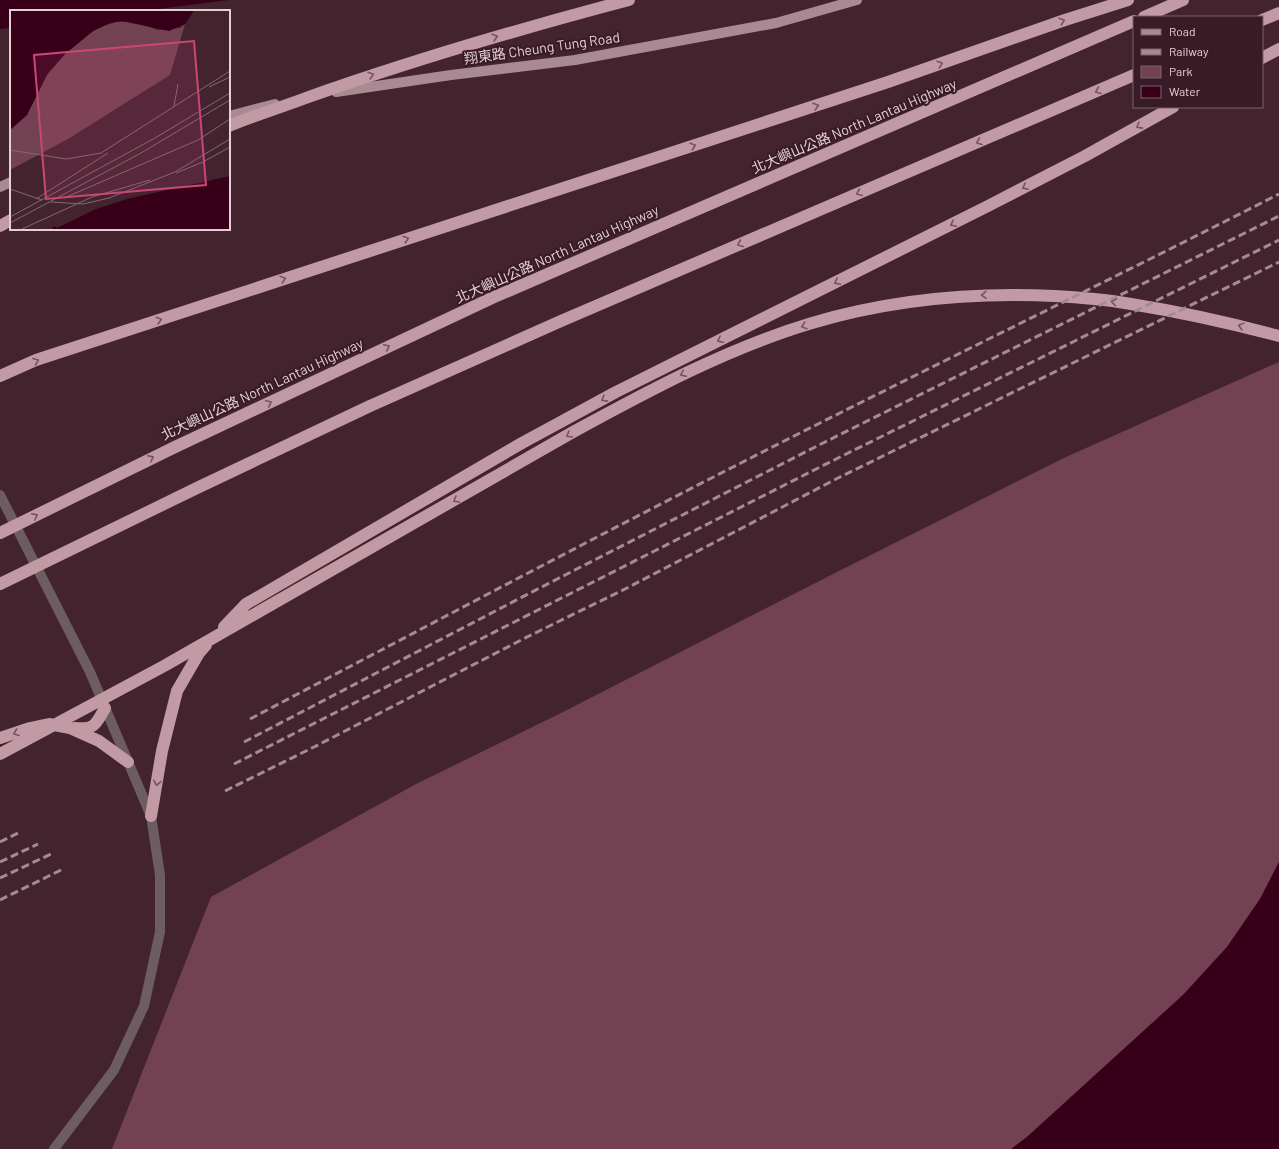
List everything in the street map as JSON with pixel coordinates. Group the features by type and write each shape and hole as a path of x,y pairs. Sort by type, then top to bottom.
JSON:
{"highway":[{"path":"230,126 353,81 455,49 629,0"},
{"path":"0,376 36,360 866,90 1065,20 1128,0"},
{"path":"1146,16 1183,0"},
{"path":"1263,20 1279,13"},
{"name":"北大嶼山公路 North Lantau Highway","path":"0,533 175,447 492,298 1133,21"},
{"path":"1263,57 1279,49"},
{"path":"0,584 221,476 370,406 561,321 1133,75"},
{"path":"151,816 162,750 177,691 198,653 246,604 522,444 616,392 988,206 1085,156 1171,108"},
{"path":"0,226 10,221"},
{"path":"0,754 164,666 638,397 704,364 758,342 812,323 869,309 921,300 980,295 1033,295 1096,299 1157,308 1229,323 1279,336"},
{"path":"0,738 30,728 49,724 87,730 96,724 105,708"},
{"path":"70,728 99,741 128,762"}],"main road":[{"name":"翔東路 Cheung Tung Road","path":"230,116 258,108 343,90 451,74 574,60 776,22 857,0"},
{"path":"0,187 10,182"}],"lane":[{"path":"0,495 90,672 151,816 160,875 160,932 144,1006 114,1070 54,1149"}],"green space":[{"path":"1279,362 1279,862 1260,899 1227,947 1183,995 1027,1137 1011,1149 112,1149 211,897 416,784 561,713 1066,457"}],"water":[{"path":"0,0 229,0 150,10 10,10 10,28 0,29"},
{"path":"1279,862 1279,1149 1011,1149 1027,1137 1183,995 1227,947 1260,899"}],"railway":[{"path":"250,719 741,463 1279,194"},
{"path":"244,742 821,444 1279,216"},
{"path":"234,764 830,462 1279,240"},
{"path":"225,791 314,747 529,636 625,589 838,478 1279,262"},
{"path":"0,842 18,833"},
{"path":"0,862 38,844"},
{"path":"0,878 51,854"},
{"path":"0,900 63,869"}]}
